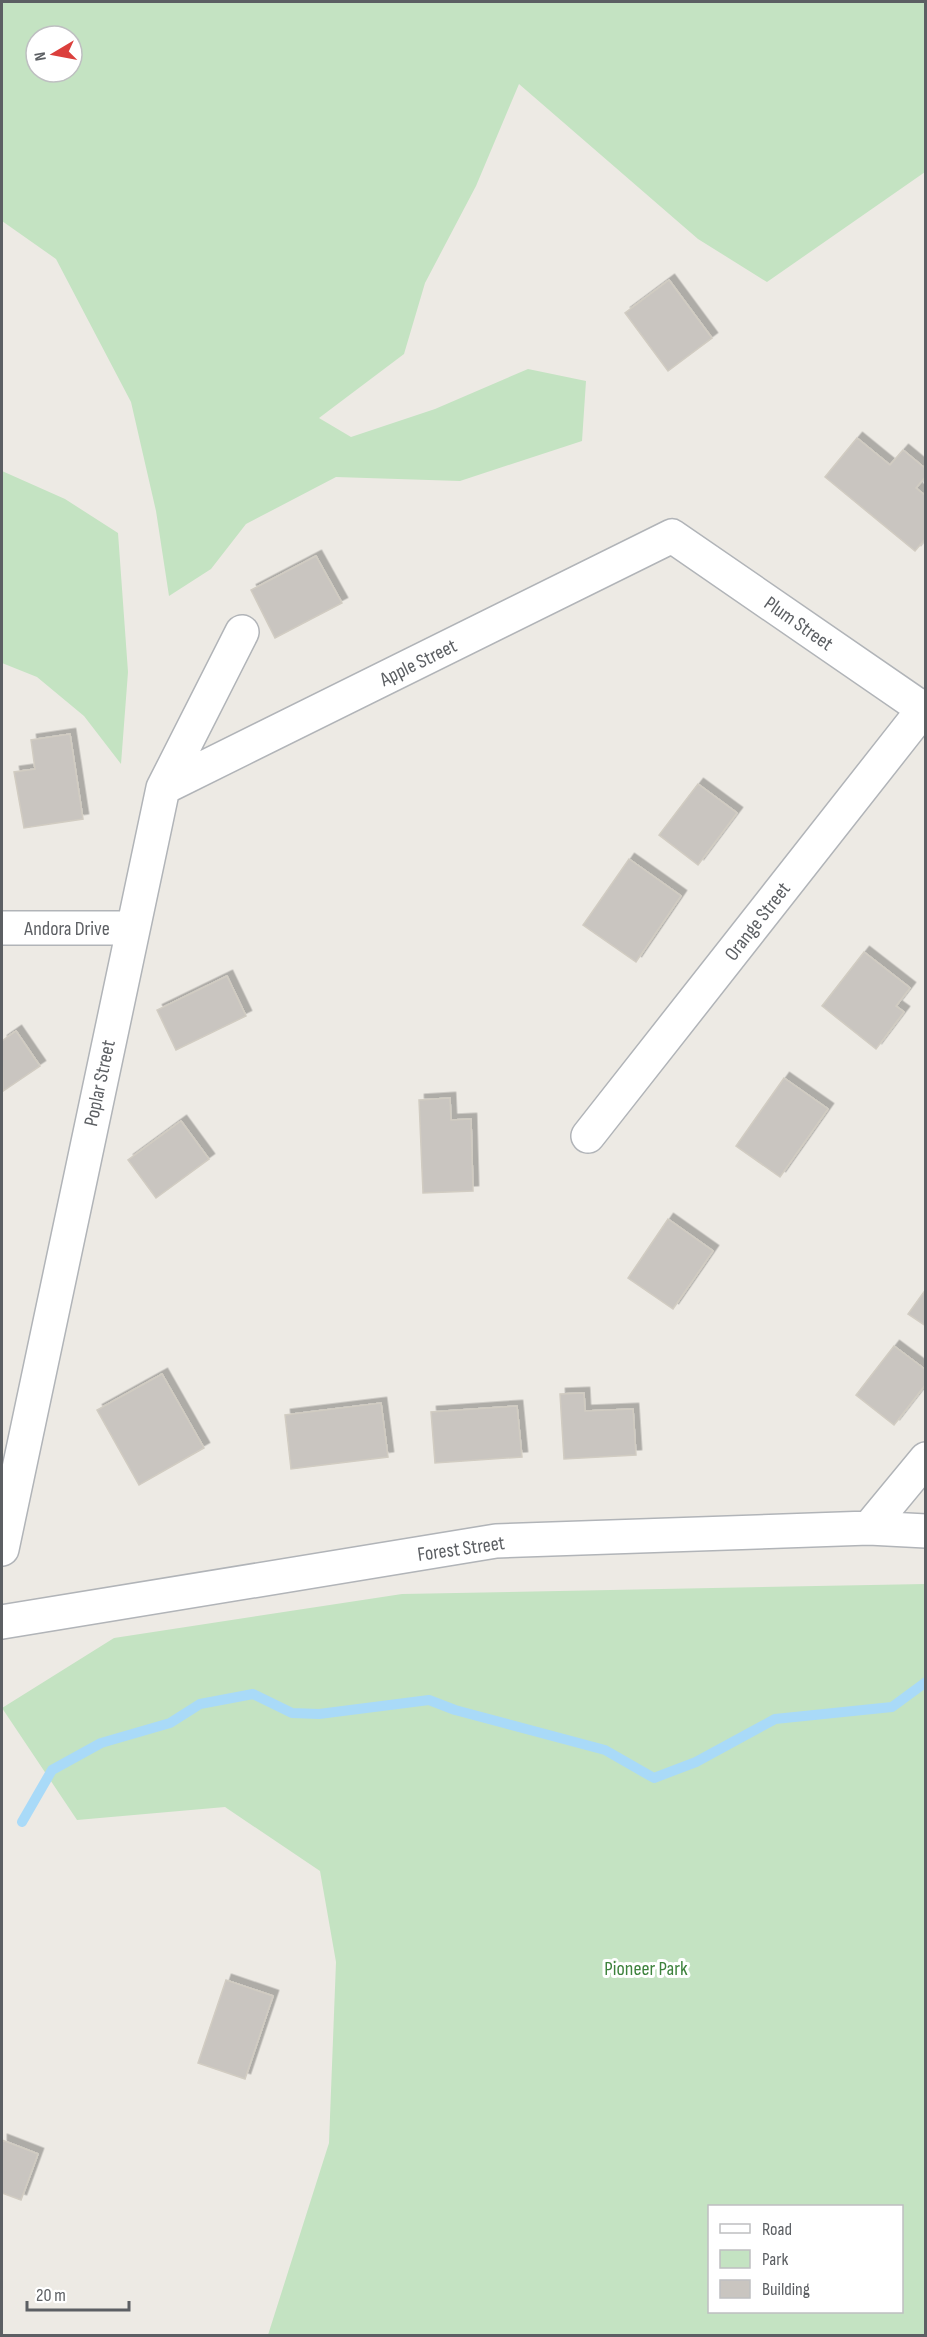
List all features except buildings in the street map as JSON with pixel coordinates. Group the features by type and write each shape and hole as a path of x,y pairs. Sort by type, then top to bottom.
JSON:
{"street":[{"name":"Plum Street","path":"672,536 925,708"},
{"name":"Apple Street","path":"163,788 672,536"},
{"name":"Poplar Street","path":"2,1549 163,788 242,632"},
{"name":"Orange Street","path":"588,1136 925,708"},
{"name":"Andora Drive","path":"2,928 132,928"},
{"path":"869,1528 926,1459"},
{"name":"Forest Street","path":"2,1622 496,1541 869,1528 926,1531"}],"green space":[{"path":"2,2 925,2 925,172 767,282 698,239 519,84 476,186 425,283 404,354 319,418 351,437 435,409 528,369 586,381 582,441 460,481 336,477 246,524 211,569 169,596 156,511 131,402 56,259 2,221"},
{"path":"2,471 65,499 118,533 128,672 121,764 84,716 37,677 2,663"},
{"name":"Pioneer Park","path":"925,1584 925,2335 268,2335 329,2143 336,1962 320,1871 225,1807 77,1820 2,1708 114,1638 402,1594"}],"waterway":[{"path":"22,1822 52,1770 101,1743 170,1723 200,1704 253,1694 292,1713 319,1714 429,1700 455,1710 605,1750 654,1778 696,1762 775,1719 892,1707 926,1682"}]}
